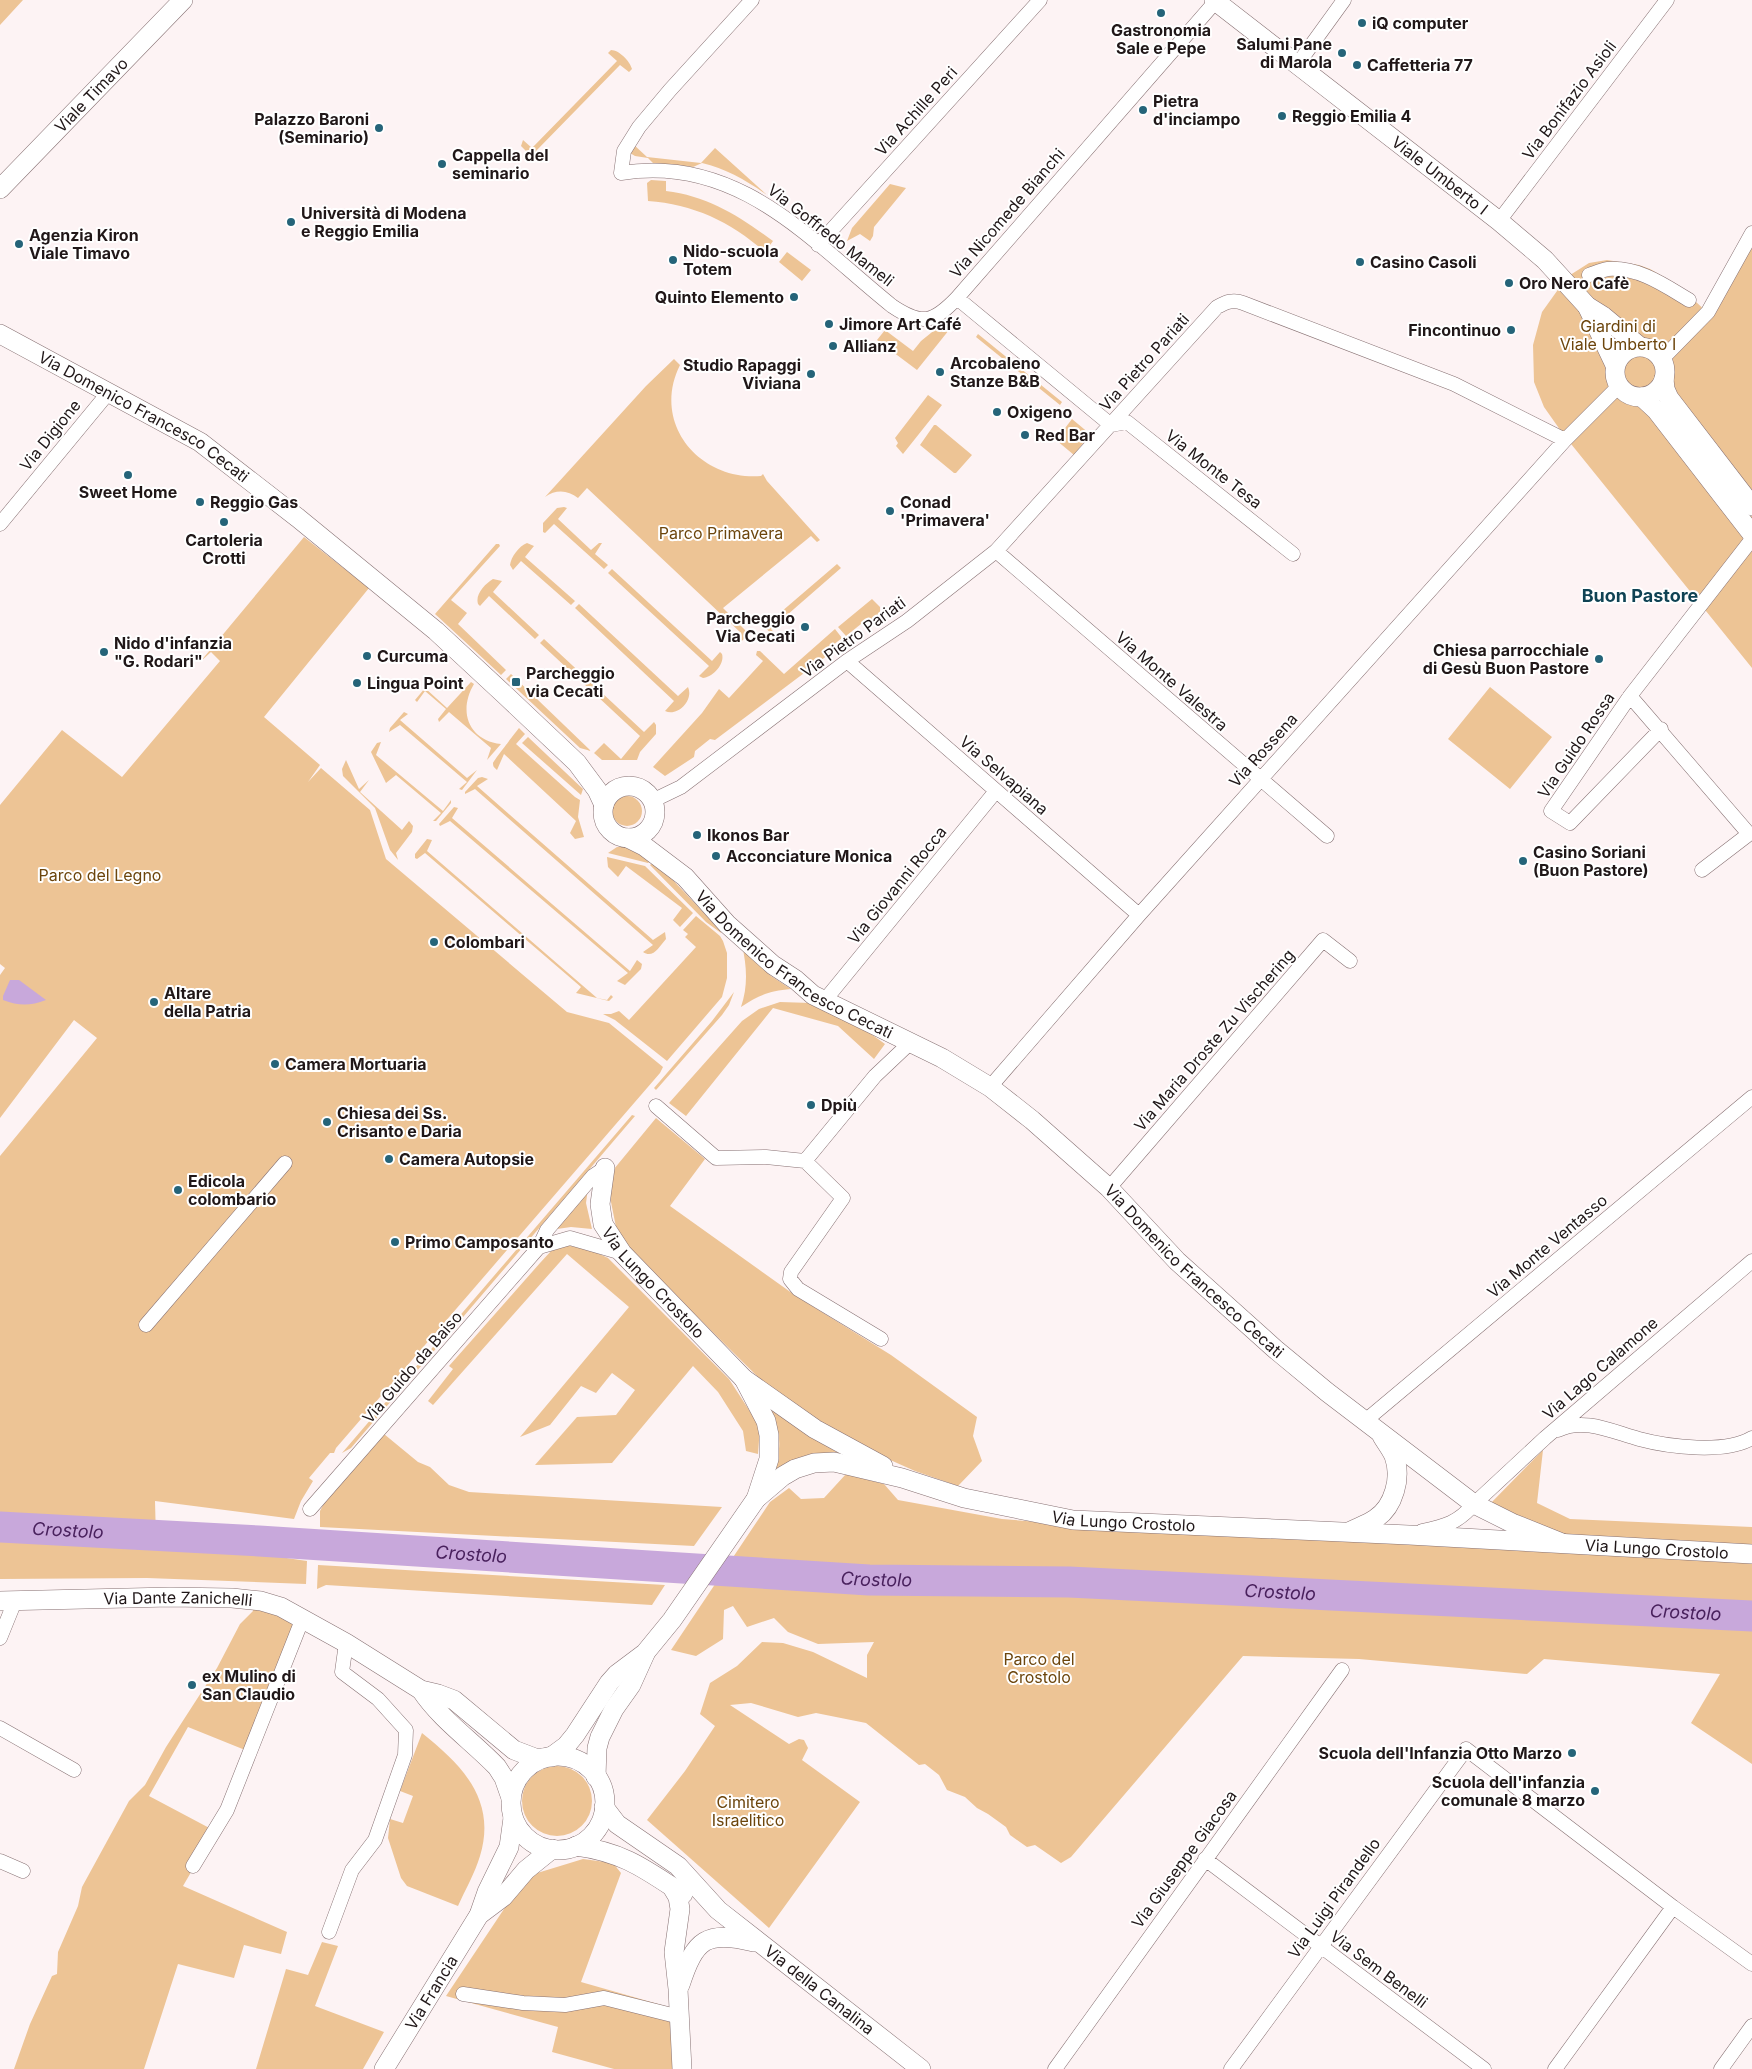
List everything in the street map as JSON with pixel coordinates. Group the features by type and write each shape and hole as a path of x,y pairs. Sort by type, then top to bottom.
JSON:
{"street":[{"name":"Viale Timavo","path":"0,189 182,0"},
{"name":"Via Goffredo Mameli","path":"752,0 670,90 641,125 624,151 621,173 644,170 703,176 734,187 771,208 892,306 913,318 921,320 930,319 946,310 957,298"},
{"name":"Via Achille Peri","path":"818,245 1040,0"},
{"path":"1297,65 1344,0"},
{"name":"Via Bonifazio Asioli","path":"1500,221 1667,0"},
{"name":"Viale Umberto I","path":"1215,1 1500,221 1544,260 1587,306 1603,316 1639,346"},
{"name":"Via Nicomede Bianchi","path":"1111,425 957,298 1215,1"},
{"path":"1662,359 1708,312 1752,234"},
{"path":"1589,275 1607,269 1626,270 1648,275 1689,300"},
{"name":"Via Pietro Pariati","path":"653,809 847,661 907,621 996,552 1216,307 1226,302 1236,300 1454,384 1565,440"},
{"name":"Viale Umberto I","path":"1587,306 1615,365"},
{"name":"Via Domenico Francesco Cecati","path":"0,334 200,442 298,518 436,630 577,763"},
{"path":"1664,379 1655,392 1642,397 1629,395 1619,386 1616,380 1615,365 1623,353 1639,346 1656,352 1664,365 1665,389 1669,398 1752,506"},
{"path":"1565,440 1619,386"},
{"name":"Via Digione","path":"0,524 109,392"},
{"path":"1642,397 1656,410 1752,534"},
{"name":"Via Monte Tesa","path":"1111,425 1127,422 1293,554"},
{"name":"Via Rossena","path":"990,1087 1139,915 1565,440"},
{"name":"Via Guido Rossa","path":"1660,729 1570,823 1551,811 1630,696 1752,539"},
{"name":"Via Monte Valestra","path":"996,552 1327,836"},
{"name":"Via Selvapiana","path":"847,661 1139,915"},
{"name":"Via Guido Rossa","path":"1630,696 1749,834 1702,870"},
{"path":"577,763 595,775 622,787"},
{"path":"577,763 597,790 604,804"},
{"path":"633,786 640,789 653,809 661,840 685,877 658,855 628,838 616,835 609,830 603,815 604,804 610,793 622,787 633,786"},
{"name":"Via Giovanni Rocca","path":"825,1000 996,792"},
{"path":"628,838 640,836 647,831 653,809"},
{"name":"Via Domenico Francesco Cecati","path":"685,877 727,924 773,965 796,980 813,996 911,1042 990,1087 1032,1120 1109,1188 1184,1267 1275,1349 1327,1392 1474,1504"},
{"name":"Via Maria Droste Zu Vischering","path":"1109,1188 1323,940 1350,961"},
{"name":"Via Domenico Francesco Cecati","path":"805,1161 875,1076 911,1042"},
{"name":"Via Monte Ventasso","path":"1372,1426 1752,1097"},
{"path":"656,1106 716,1158 766,1157 805,1161 843,1198 791,1272 790,1279 798,1289 881,1339"},
{"path":"146,1325 285,1163"},
{"name":"Via Lungo Crostolo","path":"605,1168 600,1204 604,1224 622,1253 744,1379 815,1429 902,1478"},
{"name":"Via Guido da Baiso","path":"310,1509 539,1247 547,1230 593,1176 605,1168"},
{"path":"539,1247 570,1238 622,1253"},
{"name":"Via Lago Calamone","path":"1474,1504 1545,1438 1752,1262"},
{"name":"Via Lungo Crostolo","path":"645,1653 672,1620 756,1499 769,1459 769,1435 766,1421 744,1379"},
{"path":"1545,1438 1568,1425 1584,1425 1675,1445 1728,1446 1740,1444 1752,1438"},
{"name":"Via Lungo Crostolo","path":"1350,1532 1384,1512 1390,1504 1394,1491 1396,1476 1394,1456 1372,1426"},
{"name":"Via Lungo Crostolo","path":"756,1499 783,1476 795,1469 814,1463 834,1462 902,1478 964,1498 1073,1520 1350,1532 1752,1554"},
{"name":"Via Lungo Crostolo","path":"1409,1535 1457,1521 1474,1504 1512,1523 1562,1543"},
{"name":"Via Dante Zanichelli","path":"8,1601 170,1597 232,1598 261,1601 280,1607 346,1643 421,1690"},
{"path":"0,1638 8,1601"},
{"path":"193,1866 227,1810 302,1620"},
{"path":"329,1932 352,1870 375,1840 405,1755 406,1730 378,1699 342,1672 346,1643"},
{"path":"596,1777 600,1737 614,1709 631,1686 645,1653"},
{"name":"Via Francia","path":"384,2069 479,1915 487,1892 509,1847 513,1818 511,1798 518,1778 529,1766 566,1746 575,1735 600,1694 617,1674 645,1653"},
{"name":"Via Giuseppe Giacosa","path":"1054,2069 1342,1670"},
{"path":"421,1690 454,1700 514,1750 534,1758 561,1756 576,1760 590,1769 603,1791 604,1807 596,1830 576,1846"},
{"path":"421,1690 430,1704 497,1768 504,1778 511,1798"},
{"path":"0,1728 74,1770"},
{"name":"Via Luigi Pirandello","path":"1231,2069 1466,1748 1673,1907"},
{"name":"Via della Canalina","path":"604,1807 617,1824 678,1866 718,1910 921,2069"},
{"name":"Via Francia","path":"513,1818 520,1831 531,1842 552,1849 565,1849 576,1846"},
{"name":"Via della Canalina","path":"576,1846 600,1849 627,1858 685,1896 718,1910"},
{"name":"Via Francia","path":"479,1915 503,1897 526,1870 552,1849"},
{"name":"Via Sem Benelli","path":"1206,1860 1484,2069"},
{"path":"0,1861 22,1871"},
{"path":"672,1887 678,1897 680,1909 674,1952 680,2017 682,2069"},
{"path":"1555,2069 1673,1907 1752,1964"},
{"path":"678,1989 693,1953 709,1940 725,1936 760,1943"},
{"path":"463,1994 523,2003 565,2005 604,1998 680,2017"},
{"path":"1721,2069 1752,2026"}],"green space":[{"path":"0,0 23,0 0,25"},
{"path":"611,50 624,56 632,69 629,72 620,65 536,151 544,159 541,163 537,162 521,146 523,140 532,148 617,61 608,53"},
{"path":"633,144 647,157 701,163 715,148 767,195 736,176 702,163 693,167 653,163 648,158 635,156 630,153"},
{"path":"651,180 666,181 666,191 696,197 722,208 748,223 773,241 765,252 739,232 711,216 680,206 648,201 647,183"},
{"path":"890,184 906,188 874,227 873,236 870,241 860,234 847,241 852,228"},
{"name":"Giardini di Viale Umberto I","path":"1752,241 1752,668 1563,434 1544,407 1534,382 1533,345 1542,312 1567,277 1589,263 1607,260 1639,265 1650,269 1678,285 1711,316"},
{"path":"787,252 811,270 802,281 779,262"},
{"path":"947,320 953,325 917,370 877,340 885,330 913,351 921,341"},
{"path":"978,334 1062,402 1060,405 976,337"},
{"name":"Parco Primavera","path":"674,359 680,365 673,387 672,408 677,427 686,444 700,458 718,469 739,475 761,476 763,474 767,481 820,540 817,542 811,536 723,608 747,632 743,640 736,644 731,642 741,633 587,488 578,498 570,493 562,492 549,494 545,497 646,386"},
{"path":"928,395 942,405 903,454 896,446 898,443 895,438"},
{"path":"1072,419 1090,434 1074,455 1056,440"},
{"path":"934,425 972,455 956,473 920,445"},
{"path":"557,508 567,508 558,519 591,550 599,543 602,543 595,554 608,565 604,569 554,524 545,533 543,532 543,523"},
{"name":"Parco del Legno","path":"304,537 369,588 264,717 320,765 308,782 321,768 370,810 386,859 567,1012 609,1023 663,1067 660,1073 336,1448 334,1453 330,1453 309,1478 313,1481 301,1501 294,1519 155,1501 156,1539 307,1561 306,1584 147,1578 0,1579 0,1156 97,1038 74,1020 0,1118 0,975 5,968 0,964 0,805 62,730 122,777 220,661 211,652 200,662"},
{"path":"527,543 534,546 525,557 575,601 571,605 521,561 513,570 510,565 512,559 518,549"},
{"path":"496,544 500,546 451,600 467,613 458,624 506,670 501,675 435,614"},
{"path":"837,564 841,568 771,629 780,639 775,639 761,622 760,617 767,624"},
{"path":"612,569 712,661 720,652 722,654 722,662 720,666 707,677 699,676 709,666 608,573"},
{"path":"493,579 502,581 493,592 539,635 535,639 489,596 480,606 478,604 479,593"},
{"path":"872,599 880,607 880,614 873,620 866,620 846,636 838,627"},
{"path":"579,604 678,696 688,687 689,697 684,706 675,712 665,711 674,701 575,608"},
{"path":"835,629 842,638 833,645 832,652 715,740 710,739 695,751 694,757 665,776 653,767 702,713 719,689 729,698 763,661 756,655 757,651 760,651 784,674"},
{"path":"544,639 644,732 654,722 656,734 640,752 637,760 602,760 594,753 604,743 621,759 640,736 540,643"},
{"path":"511,674 591,751 580,748 506,679"},
{"path":"471,682 474,684 467,704 469,723 481,737 501,744 487,760 491,748 449,712 439,722 438,719 446,709 425,691 417,702 415,700 425,688 447,708"},
{"path":"1490,687 1552,737 1510,789 1448,739"},
{"path":"404,712 408,714 400,720 467,778 477,770 462,790 459,789 467,782 400,725 389,732 390,728"},
{"path":"519,728 525,734 516,744 580,800 578,817 584,837 575,839 570,833 576,821 504,754 497,770 494,767 494,761"},
{"path":"528,737 583,789 581,795 522,743"},
{"path":"381,742 376,755 443,811 451,800 451,803 436,821 433,821 441,813 396,775 386,783 371,752 377,743"},
{"path":"346,760 359,789 369,780 360,792 402,830 409,821 413,826 412,832 396,853 398,860 390,850 375,808 343,776 342,769"},
{"path":"478,778 488,779 477,786 653,940 665,932 666,939 653,953 647,954 643,952 653,945 475,789 465,794"},
{"path":"627,796 633,797 641,805 641,817 633,825 627,826 621,825 613,817 612,811 613,805 621,797"},
{"path":"454,807 458,808 452,818 630,971 637,960 642,964 641,969 625,985 617,981 628,973 450,821 440,826 439,824"},
{"path":"427,839 432,840 427,851 597,998 607,1000 611,995 613,997 609,1001 576,993 581,987 425,853 417,859 415,858 415,854"},
{"path":"617,847 636,847 653,858 648,863 608,853"},
{"path":"607,857 645,866 693,913 680,927 673,920 682,908 626,866 618,877 608,867"},
{"path":"655,861 721,933 706,922 650,865"},
{"path":"696,916 720,936 723,941 727,953 727,978 722,997 667,1061 615,1020 603,1014 619,1011 629,1020 696,947 685,937 688,934 683,930"},
{"path":"742,945 771,976 791,989 764,994 741,1007 745,992 746,976"},
{"path":"734,992 729,1005 722,1015 656,1090 654,1088 712,1021"},
{"path":"780,1002 811,1003 850,1019 885,1044 874,1059 838,1026 773,1008 686,1116 669,1103 742,1021 759,1009"},
{"path":"632,1115 635,1116 351,1448 342,1453"},
{"path":"656,1118 705,1159 670,1206 796,1296 891,1355 977,1417 973,1436 982,1461 958,1486 915,1471 870,1451 813,1418 765,1384 631,1251 616,1227 609,1192 614,1169"},
{"path":"588,1188 586,1203 592,1229 571,1227 550,1230"},
{"path":"566,1245 591,1250 608,1258 729,1379 760,1427 758,1454 746,1451 743,1431 718,1392 693,1366 612,1463 535,1465 577,1417 616,1415 635,1390 612,1373 596,1393 581,1386 550,1425 520,1437 629,1307 567,1254 433,1405 428,1401 453,1369 449,1366 540,1263 552,1250"},
{"path":"765,1401 820,1442 845,1457 807,1456 791,1461 773,1473 778,1453 779,1436 774,1419"},
{"path":"384,1434 418,1462 430,1467 449,1485 469,1492 722,1507 694,1546 320,1527 320,1511 326,1499"},
{"name":"Parco del Crostolo","path":"1543,1450 1537,1503 1570,1519 1752,1527 1752,1764 1691,1723 1720,1674 1544,1659 1527,1674 1359,1659 1243,1656 1071,1857 1061,1863 1035,1845 1027,1847 1010,1835 1006,1827 977,1808 965,1797 947,1790 939,1775 925,1764 919,1765 866,1723 816,1713 798,1717 751,1703 730,1705 789,1744 799,1739 804,1740 808,1748 802,1760 860,1802 769,1928 647,1820 685,1771 715,1726 700,1714 710,1683 737,1666 762,1642 783,1643 813,1652 867,1678 867,1655 874,1642 818,1644 788,1632 774,1618 747,1627 733,1606 724,1610 723,1639 696,1656 671,1650 770,1502 789,1488 801,1499 824,1498 846,1474 884,1484 898,1500 1002,1519 1064,1524 1574,1549 1489,1505"},
{"path":"318,1565 665,1585 652,1605 326,1585 317,1589"},
{"path":"253,1600 302,1620 250,1752 188,1727 149,1796 215,1831 183,1886 287,1932 281,1954 244,1945 234,1978 178,1964 144,2069 14,2069 30,2024 52,1976 57,1974 58,1952 78,1906 82,1887 129,1801 145,1785 166,1747 217,1668 240,1624 253,1611"},
{"path":"422,1733 437,1745 462,1771 480,1801 484,1818 484,1836 480,1856 458,1906 407,1886 401,1878 388,1838 390,1819 403,1823 413,1796 400,1791"},
{"path":"557,1766 570,1769 582,1776 589,1788 592,1801 589,1814 582,1826 570,1833 557,1836 544,1833 532,1826 525,1814 522,1801 525,1788 532,1776 544,1769"},
{"path":"583,1859 613,1863 621,1873 581,1982 672,2008 673,2069 614,2069 552,2052 558,2027 446,1996 506,1906 534,1874"},
{"path":"322,1942 338,1946 315,2006 384,2032 363,2069 256,2069 286,1969 308,1975"}],"shaded area":[{"path":"10,980 19,980 46,1000 24,1004 3,1000"}],"waterway":[{"name":"Crostolo","path":"0,1527 259,1541 869,1580 1069,1582 1752,1616"}],"place":[{"name":"Gastronomia Sale e Pepe","path":"1161,13"},
{"name":"iQ computer","path":"1362,23"},
{"name":"Salumi Pane di Marola","path":"1342,53"},
{"name":"Caffetteria 77","path":"1357,65"},
{"name":"Pietra d'inciampo","path":"1143,110"},
{"name":"Reggio Emilia 4","path":"1282,116"},
{"name":"Palazzo Baroni (Seminario)","path":"379,128"},
{"name":"Cappella del seminario","path":"442,164"},
{"name":"Università di Modena e Reggio Emilia","path":"291,222"},
{"name":"Agenzia Kiron Viale Timavo","path":"19,244"},
{"name":"Nido-scuola Totem","path":"673,260"},
{"name":"Casino Casoli","path":"1360,262"},
{"name":"Oro Nero Cafè","path":"1509,283"},
{"name":"Quinto Elemento","path":"794,297"},
{"name":"Jimore Art Café","path":"829,324"},
{"name":"Fincontinuo","path":"1511,330"},
{"name":"Allianz","path":"833,346"},
{"name":"Arcobaleno Stanze B&B","path":"940,372"},
{"name":"Studio Rapaggi Viviana","path":"811,374"},
{"name":"Oxigeno","path":"997,412"},
{"name":"Red Bar","path":"1025,435"},
{"name":"Sweet Home","path":"128,475"},
{"name":"Reggio Gas","path":"200,502"},
{"name":"Conad 'Primavera'","path":"890,511"},
{"name":"Cartoleria Crotti","path":"224,522"},
{"name":"Parcheggio Via Cecati","path":"805,627"},
{"name":"Nido d'infanzia \"G. Rodari\"","path":"104,652"},
{"name":"Curcuma","path":"367,656"},
{"name":"Chiesa parrocchiale di Gesù Buon Pastore","path":"1599,659"},
{"name":"Parcheggio via Cecati","path":"516,682"},
{"name":"Lingua Point","path":"357,683"},
{"name":"Ikonos Bar","path":"697,835"},
{"name":"Acconciature Monica","path":"716,856"},
{"name":"Casino Soriani (Buon Pastore)","path":"1523,861"},
{"name":"Colombari","path":"434,942"},
{"name":"Altare della Patria","path":"154,1002"},
{"name":"Camera Mortuaria","path":"275,1064"},
{"name":"Dpiù","path":"811,1105"},
{"name":"Chiesa dei Ss. Crisanto e Daria","path":"327,1122"},
{"name":"Camera Autopsie","path":"389,1159"},
{"name":"Edicola colombario","path":"178,1190"},
{"name":"Primo Camposanto","path":"395,1242"},
{"name":"ex Mulino di San Claudio","path":"192,1685"},
{"name":"Scuola dell'Infanzia Otto Marzo","path":"1572,1753"},
{"name":"Scuola dell'infanzia comunale 8 marzo","path":"1595,1791"}],"district":[{"name":"Buon Pastore","path":"1640,596"}],"park label":[{"name":"Cimitero Israelitico","path":"748,1811"}]}
